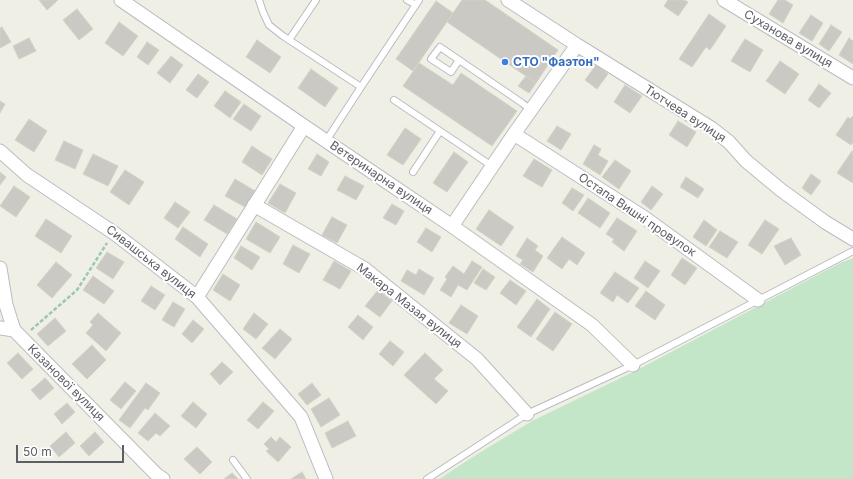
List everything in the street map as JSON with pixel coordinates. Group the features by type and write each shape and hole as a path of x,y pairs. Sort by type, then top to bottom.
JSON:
{"street":[{"name":"Ветеринарна вулиця","path":"121,0 452,226 592,325 633,365"},
{"name":"Тютчева вулиця","path":"508,0 577,45 711,128 729,142 746,161 781,190 825,222 853,239"},
{"name":"Суханова вулиця","path":"724,0 853,78"},
{"path":"452,226 514,134 577,45"},
{"path":"197,297 304,126"},
{"name":"Остапа Вишні провулок","path":"514,134 645,218 758,300"},
{"name":"Сивашська вулиця","path":"0,151 27,174 114,233 197,297 301,417 326,479"},
{"name":"Макара Мазая вулиця","path":"254,205 365,269 477,359 527,414"},
{"path":"0,268 6,305 18,334"},
{"path":"0,328 18,334"},
{"name":"Казанової вулиця","path":"18,334 157,475 163,479"}],"lane":[{"path":"259,0 269,25 289,40 361,87"},
{"path":"289,40 316,0"},
{"path":"326,141 417,3 407,0"},
{"path":"459,60 451,72 431,59 440,47 459,60 531,110"},
{"path":"394,100 492,166"},
{"path":"413,172 440,131"},
{"path":"427,479 527,414 633,365 853,251"},
{"path":"233,460 247,479"}],"path":[{"path":"18,334 77,290 114,233"}],"green space":[{"path":"853,258 853,479 439,479 532,421 637,370 840,263"}],"building":[{"path":"39,0 58,0 47,10"},
{"path":"462,0 485,0 558,50 536,83 447,22"},
{"path":"668,0 684,0 688,2 678,16 664,6"},
{"path":"778,0 785,0 793,5 783,23 769,14"},
{"path":"436,1 453,13 413,71 396,59"},
{"path":"77,9 93,29 79,40 63,20"},
{"path":"709,14 726,26 710,50 706,47 692,67 679,59"},
{"path":"811,15 823,23 812,41 799,33"},
{"path":"119,22 138,36 123,56 105,43"},
{"path":"831,25 842,32 829,51 819,44"},
{"path":"2,27 11,42 0,48 0,28"},
{"path":"29,38 36,51 19,59 13,46"},
{"path":"849,38 853,41 853,64 839,55"},
{"path":"745,39 763,50 750,72 731,61"},
{"path":"257,40 281,57 270,73 246,57"},
{"path":"147,42 159,50 148,65 137,57"},
{"path":"171,56 183,65 170,83 157,73"},
{"path":"780,61 799,74 785,94 766,81"},
{"path":"419,63 453,85 461,73 517,111 492,146 403,86"},
{"path":"596,65 608,74 597,89 585,80"},
{"path":"311,69 338,88 325,107 298,88"},
{"path":"198,74 209,82 197,98 186,90"},
{"path":"526,76 536,83 529,93 518,86"},
{"path":"819,84 831,93 819,108 808,100"},
{"path":"625,85 642,96 630,113 614,102"},
{"path":"225,91 241,102 230,118 214,106"},
{"path":"0,101 5,104 0,113"},
{"path":"244,104 261,116 251,131 233,119"},
{"path":"853,116 853,142 851,145 836,135 848,117 850,119"},
{"path":"29,119 47,131 34,152 15,140"},
{"path":"678,121 696,132 687,147 669,135"},
{"path":"557,126 571,134 561,150 547,141"},
{"path":"405,128 421,139 403,165 387,155"},
{"path":"64,141 83,150 75,169 55,160"},
{"path":"594,145 601,149 598,155 608,161 600,175 583,164"},
{"path":"252,146 272,159 262,175 242,162"},
{"path":"853,151 853,183 837,173"},
{"path":"454,152 468,162 447,192 433,183"},
{"path":"93,154 118,166 108,186 83,174"},
{"path":"317,154 329,162 321,176 308,169"},
{"path":"534,159 552,170 542,187 523,176"},
{"path":"615,160 631,171 619,189 602,177"},
{"path":"125,170 144,182 129,205 110,192"},
{"path":"0,172 6,177 0,185"},
{"path":"811,174 821,181 811,195 802,188"},
{"path":"345,176 364,186 356,200 337,190"},
{"path":"686,177 704,189 698,198 680,187"},
{"path":"235,179 255,191 245,207 225,196"},
{"path":"280,184 296,193 285,213 268,203"},
{"path":"14,186 30,197 16,217 0,206"},
{"path":"652,186 663,194 651,210 641,202"},
{"path":"572,188 584,195 573,211 562,203"},
{"path":"588,198 610,213 600,228 578,213"},
{"path":"175,202 190,212 178,228 164,218"},
{"path":"392,204 404,211 396,225 383,218"},
{"path":"214,205 237,219 227,234 204,220"},
{"path":"489,210 514,227 501,246 476,229"},
{"path":"332,217 347,225 337,243 322,235"},
{"path":"617,218 637,231 624,251 612,242 614,239 606,234"},
{"path":"46,219 72,236 61,253 35,236"},
{"path":"704,220 717,230 706,246 693,237"},
{"path":"765,220 779,229 762,254 748,245"},
{"path":"256,222 280,237 270,253 246,239"},
{"path":"183,227 208,244 200,257 175,239"},
{"path":"426,228 441,237 432,252 417,242"},
{"path":"720,231 738,242 727,258 709,247"},
{"path":"562,237 585,253 577,265 569,259 562,269 547,258"},
{"path":"527,238 538,246 535,250 543,256 533,272 520,264 523,260 516,256"},
{"path":"791,238 801,255 785,265 774,246"},
{"path":"293,245 310,254 299,273 283,264"},
{"path":"241,246 260,257 252,270 234,258"},
{"path":"107,252 124,262 113,279 96,268"},
{"path":"682,258 697,268 685,285 671,275"},
{"path":"334,261 351,271 340,289 323,280"},
{"path":"472,261 482,267 467,290 458,285 451,297 440,290 447,279 445,277 453,266 464,274"},
{"path":"645,261 660,271 648,288 634,278"},
{"path":"56,262 72,275 52,298 37,285"},
{"path":"419,269 434,278 424,295 401,281 407,270 416,275"},
{"path":"483,269 495,277 486,290 474,283"},
{"path":"615,272 639,288 628,303 617,295 613,302 600,293"},
{"path":"223,274 240,285 230,301 213,290"},
{"path":"93,276 114,291 104,304 83,290"},
{"path":"510,280 526,291 516,305 500,293"},
{"path":"151,286 165,295 155,310 141,301"},
{"path":"378,290 392,301 380,317 365,306"},
{"path":"646,291 665,305 655,320 635,306"},
{"path":"537,299 550,309 531,337 517,327"},
{"path":"173,302 185,309 174,327 162,320"},
{"path":"461,305 478,316 467,334 449,323"},
{"path":"555,312 572,324 553,351 536,339"},
{"path":"98,313 121,333 106,351 86,333 93,325 90,322"},
{"path":"254,313 268,324 256,339 243,329"},
{"path":"358,315 373,327 363,340 348,327"},
{"path":"55,318 66,331 48,346 37,334"},
{"path":"193,320 204,329 192,343 182,334"},
{"path":"280,329 292,339 275,359 262,348"},
{"path":"390,341 404,352 393,366 379,354"},
{"path":"92,345 106,360 87,379 72,364"},
{"path":"18,353 33,369 22,379 7,363"},
{"path":"425,353 443,370 434,379 448,391 436,404 404,375"},
{"path":"222,362 233,372 220,385 210,374"},
{"path":"45,378 54,388 40,400 31,390"},
{"path":"125,382 136,391 121,409 110,400"},
{"path":"146,383 160,393 148,410 145,408 130,428 119,420"},
{"path":"312,383 321,395 307,405 298,394"},
{"path":"329,398 340,415 321,427 311,409"},
{"path":"193,402 207,414 196,428 181,416"},
{"path":"263,402 274,411 258,429 247,420"},
{"path":"67,403 75,412 62,424 54,414"},
{"path":"155,413 170,426 160,436 156,433 148,441 138,433"},
{"path":"348,421 356,436 332,448 325,433"},
{"path":"66,432 75,443 59,457 50,446"},
{"path":"95,432 104,442 89,456 80,446"},
{"path":"271,437 276,442 280,437 291,447 278,462 266,451 269,449 264,444"},
{"path":"197,447 212,462 200,474 184,459"},
{"path":"302,472 306,479 291,479"},
{"path":"232,473 238,479 224,479"}],"place":[{"name":"СТО \"Фаэтон\"","path":"505,62"}]}
